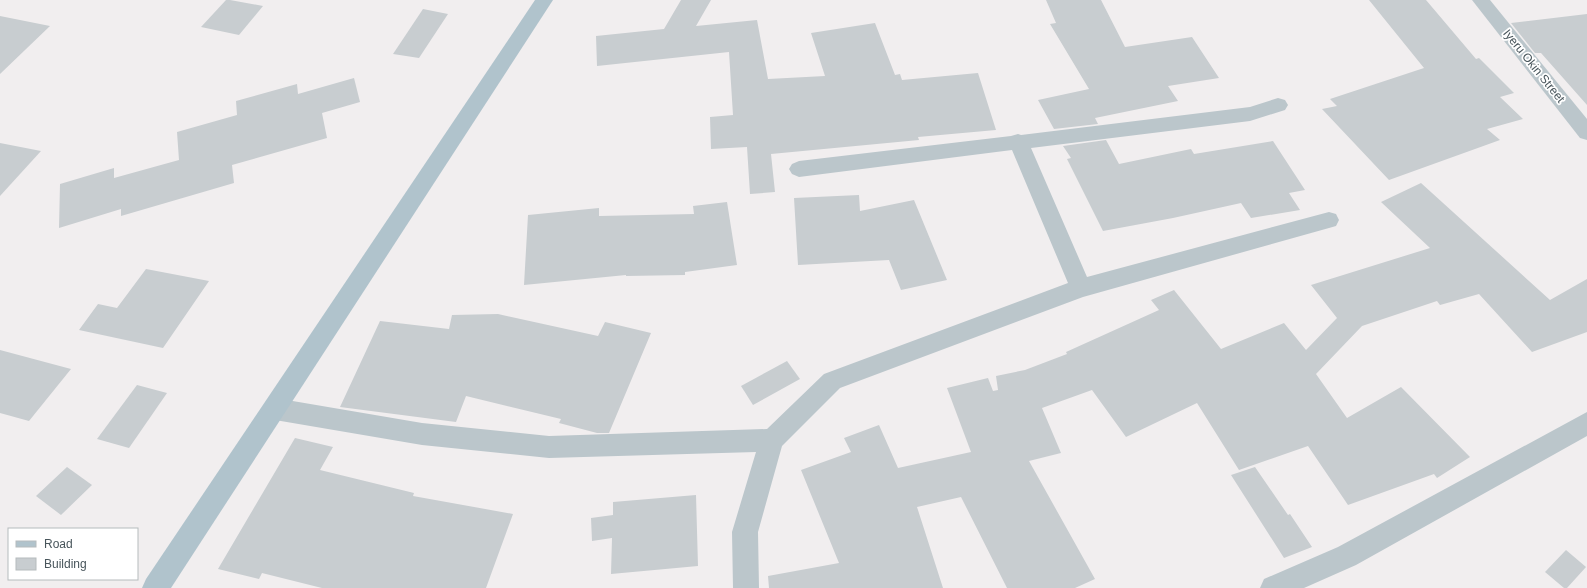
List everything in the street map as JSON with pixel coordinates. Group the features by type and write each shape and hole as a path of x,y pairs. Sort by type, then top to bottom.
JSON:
{"main road":[{"path":"155,588 275,409 544,0"}],"street":[{"name":"Iyeru Okin Street","path":"1481,0 1587,133"},
{"path":"799,169 1018,141 1250,114 1278,105"},
{"path":"1018,141 1082,288"},
{"path":"746,588 745,532 772,440 832,381 1082,288 1330,220"},
{"path":"275,409 422,434 549,447 772,440"},
{"path":"1273,588 1347,556 1587,423"}],"building":[{"path":"226,0 263,6 239,35 201,27"},
{"path":"681,0 711,0 696,26 757,20 768,79 825,76 811,33 875,23 895,75 900,74 902,80 978,73 996,130 918,137 919,140 771,154 775,192 750,194 747,147 711,149 710,117 733,115 729,52 597,66 596,36 664,29"},
{"path":"1046,0 1101,0 1125,47 1192,37 1219,78 1168,86 1178,101 1095,118 1098,124 1054,129 1038,100 1089,89 1050,24 1056,23"},
{"path":"1369,0 1426,0 1476,59 1479,58 1514,93 1500,97 1523,119 1487,129 1500,140 1389,180 1322,109 1337,106 1330,99 1424,68"},
{"path":"423,9 448,14 419,58 393,54"},
{"path":"1587,14 1587,105 1541,53 1535,53 1511,23"},
{"path":"0,16 50,26 0,74"},
{"path":"354,78 360,102 322,113 327,138 232,165 234,183 121,216 121,209 59,228 60,184 114,168 114,178 179,160 177,132 237,115 236,101 297,84 298,94"},
{"path":"1106,140 1119,164 1191,149 1194,154 1273,141 1305,190 1289,193 1300,210 1251,218 1241,203 1103,231 1067,159 1071,158 1063,146"},
{"path":"0,143 41,151 0,196"},
{"path":"1421,183 1550,300 1587,279 1587,332 1532,352 1479,294 1440,305 1437,301 1362,326 1316,374 1347,418 1401,387 1470,457 1437,478 1434,474 1348,505 1308,446 1239,470 1197,403 1126,437 1092,390 1042,408 1061,453 1029,461 1095,579 1075,588 1007,588 961,497 917,507 943,588 769,588 768,576 839,563 801,470 851,452 844,438 879,425 898,468 971,452 947,388 988,378 993,391 998,390 996,376 1025,370 1067,354 1066,352 1159,310 1151,300 1174,290 1221,349 1284,323 1306,350 1337,318 1311,285 1430,248 1381,202"},
{"path":"859,195 860,211 914,200 947,280 901,290 889,260 798,265 794,198"},
{"path":"727,202 737,265 685,272 685,275 626,275 524,285 528,215 599,208 599,216 694,214 693,206"},
{"path":"146,269 209,281 163,348 79,330 98,304 117,308"},
{"path":"498,314 598,336 605,322 651,333 609,433 597,433 559,423 561,419 466,396 456,422 340,407 380,321 449,329 452,315"},
{"path":"0,350 71,369 29,421 0,413"},
{"path":"787,361 800,379 753,405 741,386"},
{"path":"137,385 167,393 129,448 97,439"},
{"path":"295,438 333,447 320,470 414,493 413,496 513,514 486,588 322,588 262,573 259,579 218,569"},
{"path":"67,467 92,485 61,515 36,496"},
{"path":"1255,467 1288,515 1290,514 1312,547 1284,558 1231,475"},
{"path":"696,495 698,566 611,574 612,538 592,541 591,518 613,515 613,502"},
{"path":"1566,550 1586,567 1567,588 1564,588 1545,572"}]}
